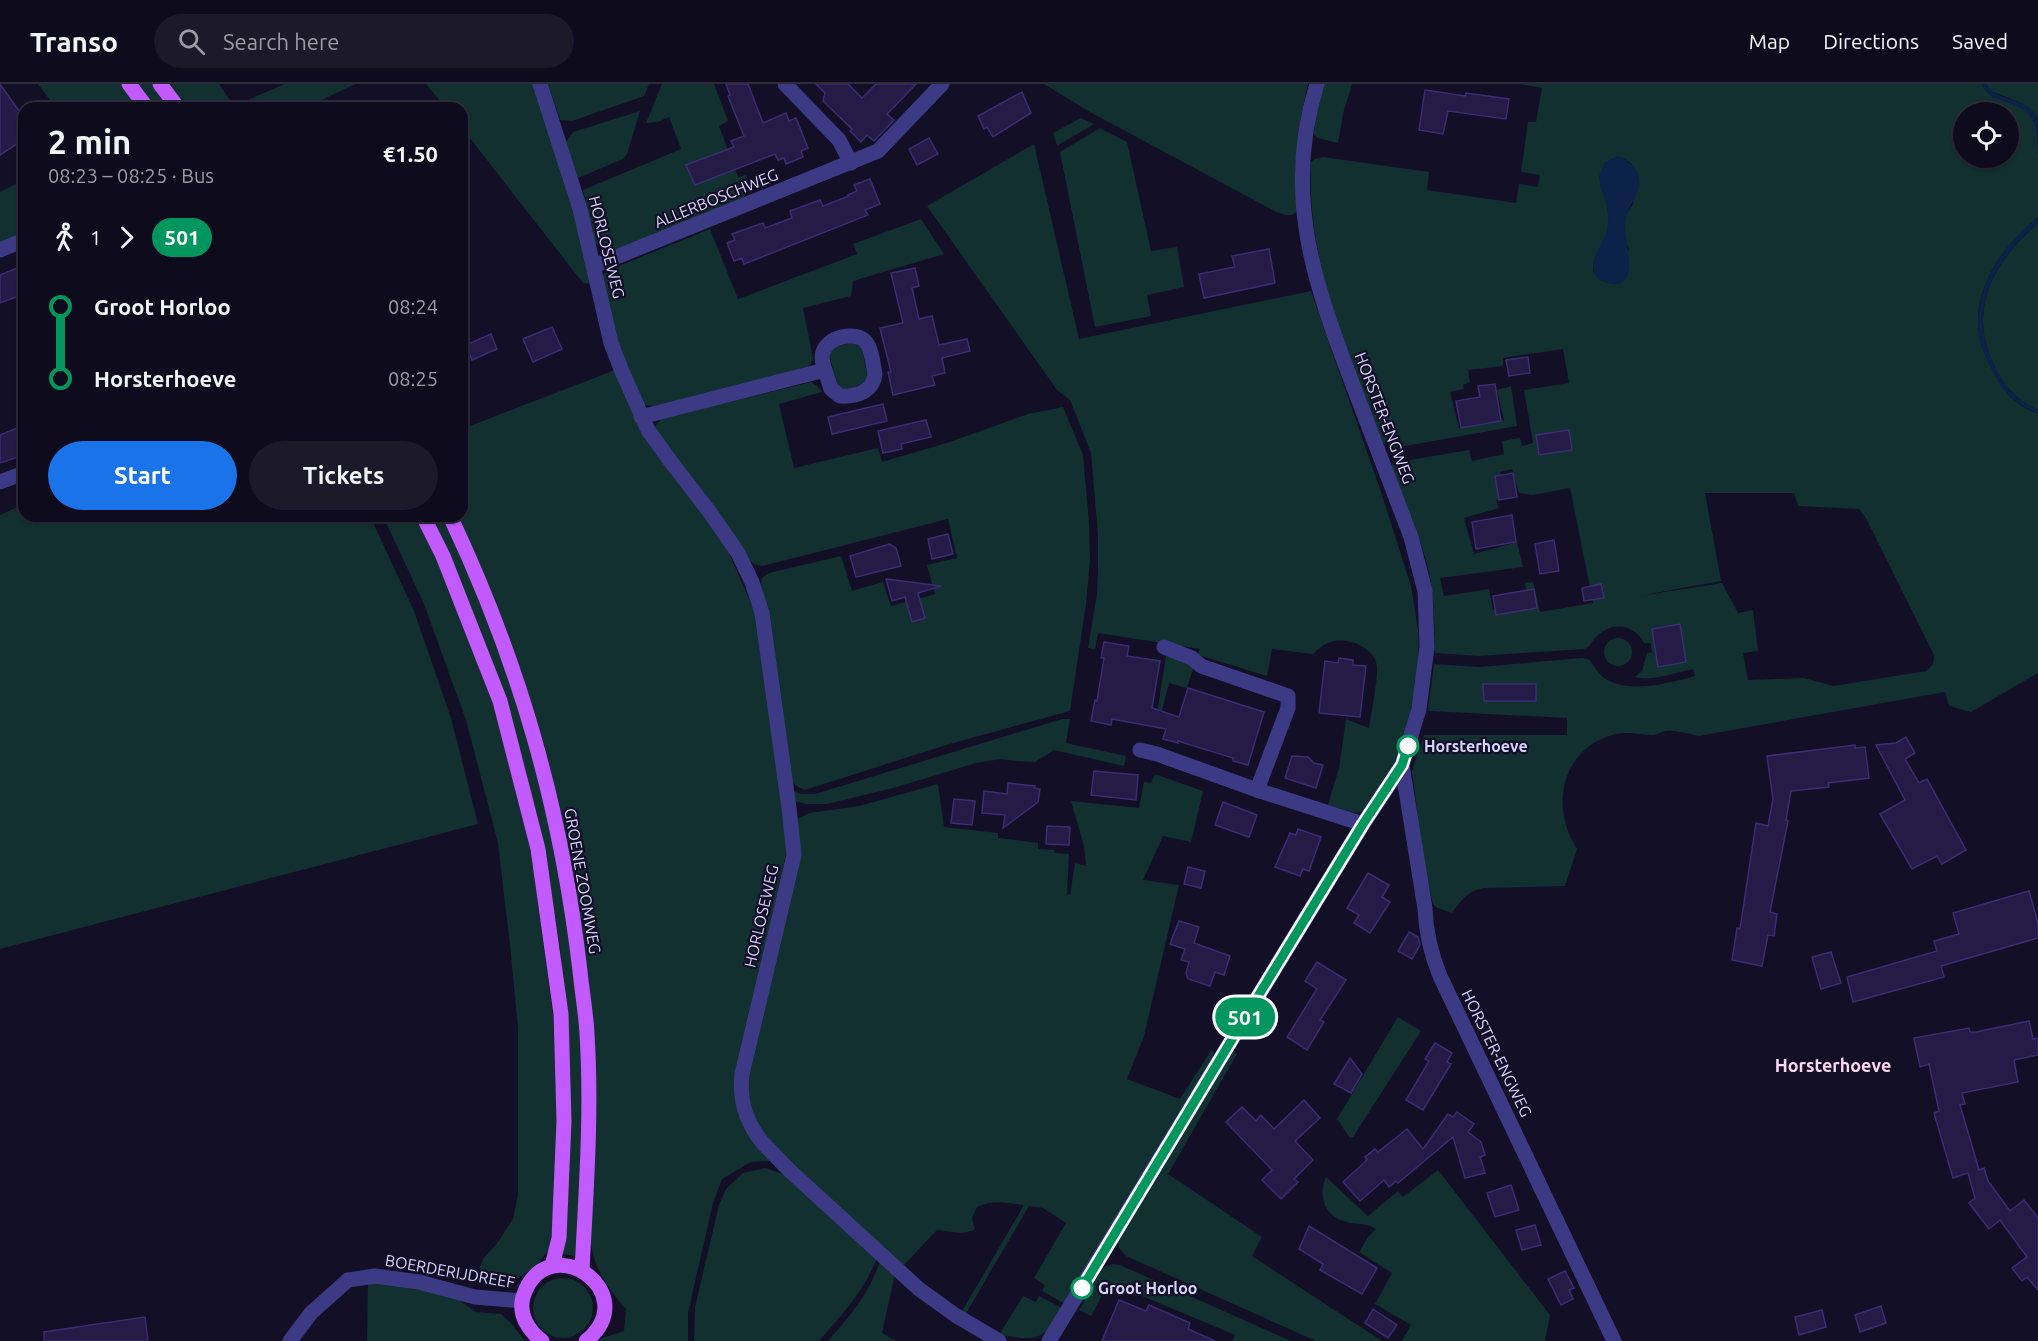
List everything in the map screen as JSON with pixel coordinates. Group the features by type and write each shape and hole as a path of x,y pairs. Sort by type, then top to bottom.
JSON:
{"main road":[{"path":"129,84 142,102"},
{"path":"160,84 174,102"},
{"path":"426,522 443,556 500,701 538,849 561,1014 564,1121 559,1238 552,1266"},
{"name":"GROENE ZOOMWEG","path":"453,522 500,630 526,706 549,788 573,910 587,1034 588,1134 582,1270"},
{"path":"542,1341 531,1332 524,1318 522,1301 527,1286 538,1274 552,1266 568,1265 592,1277 600,1287 604,1299 601,1323 594,1334 585,1341"}],"street":[{"name":"HORLOSEWEG","path":"540,84 580,209 611,343 641,417 664,453 738,553 752,582 762,613 794,855 742,1074 740,1086 744,1112 754,1133 762,1143 880,1254 931,1298 999,1341"},
{"path":"785,84 839,140 851,163"},
{"name":"ALLERBOSCHWEG","path":"594,266 878,151 942,84"},
{"name":"HORSTER-ENGWEG","path":"1049,1341 1363,824 1402,765 1419,709 1427,647 1425,591 1411,537 1330,324 1312,263 1302,177 1306,126 1317,84"},
{"path":"0,250 18,242"},
{"path":"641,417 825,370"},
{"path":"0,482 18,474"},
{"path":"1164,647 1192,658 1202,666 1288,696 1288,708 1257,790"},
{"path":"1140,750 1363,824"},
{"name":"HORSTER-ENGWEG","path":"1402,765 1425,909 1426,932 1432,955 1614,1341"},
{"name":"BOERDERIJDREEF","path":"290,1341 311,1313 348,1280 375,1276 419,1282 475,1297 522,1301"}],"green space":[{"path":"38,84 121,84 134,102 52,102"},
{"path":"138,84 153,84 166,102 151,102"},
{"path":"168,84 219,84 231,102 182,102"},
{"path":"285,84 355,84 318,102 243,102"},
{"path":"426,84 535,84 583,241 592,283 583,283 468,136 468,102 441,102"},
{"path":"548,84 649,84 644,96 572,121 560,120"},
{"path":"662,84 714,84 728,121 719,126 738,177 746,175 750,187 743,199 618,250 606,251 595,243 583,190 681,149 669,117 658,122 646,123"},
{"path":"1044,84 1308,84 1297,147 1295,178 1297,211 1290,215 1276,212 1090,112"},
{"path":"1324,84 1352,84 1338,143 1317,138 1314,133 1317,107"},
{"path":"1520,84 1982,84 1990,95 2008,102 1953,102 1953,168 2019,168 2019,105 2029,112 2038,132 2038,218 2005,250 1988,278 1982,293 1978,323 1985,354 2002,386 2016,402 2038,414 2038,673 1971,712 1949,706 1945,692 1699,736 1664,731 1653,735 1616,734 1598,741 1583,751 1566,780 1563,797 1564,815 1568,832 1577,849 1565,886 1484,888 1465,897 1452,913 1433,904 1425,873 1412,771 1424,735 1567,735 1567,718 1430,711 1428,710 1434,664 1479,667 1582,658 1588,659 1601,675 1624,685 1648,686 1695,676 1693,669 1657,677 1635,677 1642,671 1647,653 1652,652 1650,643 1644,643 1635,632 1623,627 1603,631 1584,649 1478,656 1435,653 1433,597 1427,564 1391,467 1393,463 1469,450 1472,461 1504,454 1502,441 1520,438 1522,446 1533,443 1524,390 1569,383 1563,349 1503,358 1503,366 1468,370 1470,382 1463,385 1464,389 1450,392 1459,428 1504,420 1497,390 1511,386 1517,426 1394,448 1383,443 1356,375 1322,271 1311,199 1311,162 1323,157 1429,172 1427,190 1516,203 1519,184 1538,187 1540,175 1521,172 1528,122 1536,122 1542,88","holes":["1623,158 1632,164 1633,204 1626,215 1624,224 1625,240 1629,249 1620,282 1608,283 1593,271 1607,233 1609,219 1600,184","1512,469 1519,493 1533,495 1570,488 1593,603 1540,612 1533,582 1525,583 1529,604 1493,610 1489,589 1444,596 1440,578 1523,567 1517,542 1474,554 1464,518 1499,508 1496,500 1507,497 1500,472","1705,493 1794,493 1798,506 1859,509 1866,518 1934,655 1930,668 1926,671 1833,686 1804,678 1748,680 1743,653 1758,651 1753,610 1738,613 1722,583 1639,596 1721,581"]},
{"path":"1986,84 2038,84 2038,121 2037,117 2019,102 1991,91"},
{"path":"640,111 627,154 623,159 578,178 566,142 573,132"},
{"path":"1081,118 1094,124 1057,146 1053,133"},
{"path":"1100,128 1127,142 1151,251 1177,247 1184,287 1147,295 1151,316 1095,327 1060,152"},
{"path":"1034,144 1079,339 1311,291 1411,586 1418,630 1419,664 1412,706 1399,756 1364,811 1356,813 1328,805 1339,768 1346,719 1369,728 1377,667 1374,657 1362,646 1346,641 1336,641 1324,645 1313,654 1272,649 1267,676 1198,655 1200,649 1098,633 1095,649 1088,648 1097,594 1098,570 1098,535 1091,453 1070,400 1057,390 927,206"},
{"path":"18,183 18,236 0,243 0,192"},
{"path":"921,219 944,254 853,281 851,296 803,308 813,358 806,370 653,406 644,405 639,400 611,322 601,276 609,270 710,229 738,299 857,254 853,244"},
{"path":"2038,223 2038,410 2017,397 2002,380 1986,344 1983,324 1984,305 1989,287 1998,270 2009,253"},
{"path":"852,343 860,346 862,350 868,377 855,387 838,388 829,354 835,347"},
{"path":"615,370 725,544 755,613 788,845 737,1070 771,1161 751,1162 722,1179 713,1203 688,1313 688,1341 599,1341 624,1331 626,1309 603,1279 595,1262 591,1244 588,998 572,867 547,753 514,652 459,522 468,522 468,427"},
{"path":"811,382 822,392 779,404 794,468 878,448 882,462 950,442 1028,414 1063,407 1083,455 1090,561 1070,711 946,745 805,790 791,781 769,618 761,584 762,578 769,573 841,556 852,591 883,582 891,606 935,594 927,565 957,558 948,519 762,566 754,564 747,558 654,428 661,419"},
{"path":"18,507 18,522 373,522 414,611 451,718 478,824 0,949 0,515"},
{"path":"386,522 418,522 437,560 493,703 531,852 553,1016 557,1126 552,1229 549,1250 535,1267 512,1282 495,1286 483,1284 478,1273 483,1259 513,1219 518,1195 518,1028 510,945 498,843 466,720 424,604"},
{"path":"433,522 446,522 479,599 503,663 538,771 559,863 574,957 581,1048 581,1152 575,1256 563,1254 569,1050 560,948 543,842 523,760 496,674"},
{"path":"1618,638 1628,642 1632,652 1628,662 1618,666 1608,662 1604,652 1608,642"},
{"path":"1166,655 1194,666 1187,688 1169,683 1159,722 1156,721"},
{"path":"1062,719 1070,719 1066,743 1126,756 1124,766 1054,750 1035,762 1001,759 976,763 897,787 827,804 807,804 794,801 792,790 801,794 815,794"},
{"path":"1155,774 1203,791 1191,842 1163,836 1143,880 1179,885 1144,1036 1127,1079 1180,1099 1212,1049 1214,1056 1065,1304 1042,1291 1045,1285 1034,1278 1066,1223 1043,1208 1029,1206 965,1315 961,1313 1024,1205 994,1202 977,1207 972,1218 975,1230 962,1233 937,1230 903,1266 777,1149 755,1122 746,1090 796,820 809,813 859,806 938,784 944,827 998,833 998,838 1038,843 1038,849 1069,854 1067,894 1070,895 1075,863 1086,866 1084,846 1071,801 1139,808 1144,782 1151,783"},
{"path":"1398,1017 1421,1031 1353,1137 1350,1138 1337,1119"},
{"path":"1231,1053 1237,1054 1168,1174 1262,1237 1252,1256 1382,1341 1316,1341 1126,1256 1119,1248 1118,1241"},
{"path":"765,1168 788,1176 877,1258 859,1292 819,1341 694,1341 695,1307 719,1205 726,1189 743,1173"},
{"path":"1438,1170 1550,1315 1545,1341 1402,1341 1411,1325 1375,1304 1392,1273 1359,1252 1376,1229 1368,1225 1343,1221 1331,1214 1324,1204 1323,1197 1326,1177 1368,1216 1398,1191 1403,1197"},
{"path":"880,1261 895,1274 882,1333 896,1341 828,1341 865,1294"},
{"path":"1113,1264 1120,1265 1291,1341 1233,1341 1235,1335 1109,1282 1091,1316 1079,1310 1087,1297 1084,1295 1101,1268"},
{"path":"563,1278 580,1283 588,1291 593,1308 588,1325 580,1333 563,1338 546,1333 538,1325 533,1308 538,1291 546,1283"},
{"path":"368,1282 453,1296 476,1312 501,1314 525,1341 367,1341"},
{"path":"1023,1296 1036,1302 1039,1296 1062,1308 1050,1327 1038,1336 1023,1338 999,1335"}],"water":[{"path":"1982,84 1986,84 1998,94 2022,103 2035,113 2038,121 2038,155 2035,126 2029,114 2019,107 2019,102 2000,100 1986,91"},
{"path":"1618,156 1630,163 1639,177 1638,190 1625,221 1629,271 1626,279 1619,284 1601,281 1595,274 1593,266 1595,255 1606,234 1608,222 1599,176 1605,162"},
{"path":"2038,218 2038,223 2009,253 1998,269 1989,287 1984,305 1983,324 1986,344 2002,380 2023,402 2038,410 2038,414 2016,402 2002,386 1981,346 1978,320 1980,303 1992,270 2013,241"}],"building":[{"path":"0,84 18,110 18,143 0,155"},
{"path":"726,84 748,84 763,123 786,113 789,121 796,118 808,148 801,151 803,157 786,164 784,158 778,160 775,154 695,185 686,165 734,147 731,141 744,136 728,96 730,95"},
{"path":"816,84 848,84 862,98 876,84 916,84 887,114 894,120 874,141 867,135 861,142 850,131 852,129 823,101 825,93"},
{"path":"1425,90 1509,99 1506,119 1448,111 1443,134 1419,130"},
{"path":"1022,92 1031,113 993,137 987,127 984,129 978,116"},
{"path":"929,138 938,154 917,165 909,149"},
{"path":"870,179 880,204 865,210 868,215 744,264 742,258 734,261 727,243 735,240 732,234 763,223 765,228 792,218 790,211 820,200 823,206 849,196 857,191 854,185"},
{"path":"1269,249 1275,283 1204,298 1199,274 1235,267 1232,256"},
{"path":"18,268 18,296 0,303 0,275"},
{"path":"915,268 919,286 912,288 919,319 932,316 939,345 967,339 970,351 942,358 945,373 932,376 935,385 893,395 888,372 891,372 880,328 903,323 891,273"},
{"path":"552,327 562,349 533,362 523,339"},
{"path":"491,334 497,349 472,360 468,344"},
{"path":"1528,357 1530,373 1509,376 1506,360"},
{"path":"1495,384 1501,421 1461,428 1456,401 1480,397 1478,386"},
{"path":"883,404 887,421 832,434 828,417"},
{"path":"926,420 931,437 901,444 902,449 883,453 878,431"},
{"path":"18,428 18,457 0,463 0,435"},
{"path":"1569,430 1572,450 1539,455 1536,435"},
{"path":"1513,473 1517,497 1499,500 1495,476"},
{"path":"1512,515 1516,542 1476,549 1472,522"},
{"path":"948,534 953,554 932,559 928,539"},
{"path":"1554,540 1559,571 1540,574 1535,544"},
{"path":"889,544 896,548 901,566 856,577 850,556"},
{"path":"886,579 941,586 918,593 925,618 912,622 905,597 892,601"},
{"path":"1601,584 1604,598 1584,601 1582,588"},
{"path":"1534,589 1537,608 1496,615 1493,596"},
{"path":"1680,624 1686,662 1658,667 1652,629"},
{"path":"1104,642 1129,646 1127,656 1160,661 1152,708 1179,717 1188,688 1264,712 1248,765 1178,741 1178,743 1163,739 1166,729 1112,719 1111,725 1091,721 1095,700 1097,701 1104,658 1101,658"},
{"path":"1339,658 1353,660 1353,665 1366,666 1360,717 1319,713 1325,661 1338,663"},
{"path":"1483,684 1536,684 1536,701 1484,701"},
{"path":"1906,737 1915,753 1905,759 1919,783 1927,779 1966,850 1942,864 1937,856 1912,869 1880,814 1905,800 1876,745 1896,743"},
{"path":"1855,745 1855,748 1865,747 1869,778 1828,783 1829,787 1791,791 1786,820 1788,821 1770,912 1777,914 1774,936 1768,935 1762,966 1732,960 1737,928 1740,929 1756,823 1768,826 1773,799 1767,756"},
{"path":"1292,756 1308,757 1314,763 1323,765 1316,788 1285,778"},
{"path":"1094,771 1138,775 1136,800 1091,795"},
{"path":"1008,783 1035,786 1034,788 1040,789 1038,802 1003,828 1005,815 982,813 984,791 1007,794"},
{"path":"954,799 975,801 972,825 951,823"},
{"path":"1223,802 1257,815 1249,837 1215,825"},
{"path":"1047,826 1070,827 1069,845 1046,844"},
{"path":"1298,829 1321,837 1309,871 1303,869 1300,876 1275,867 1290,833 1296,835"},
{"path":"1188,867 1205,871 1201,888 1184,884"},
{"path":"1368,873 1389,885 1382,897 1390,902 1370,933 1354,923 1359,915 1347,908"},
{"path":"2029,891 2038,923 2038,938 1941,966 1944,977 1853,1002 1847,977 1937,951 1934,941 1959,934 1953,913"},
{"path":"1179,921 1199,927 1194,943 1230,956 1224,975 1215,972 1210,986 1188,979 1186,973 1189,962 1181,960 1185,949 1170,944"},
{"path":"1409,932 1418,937 1420,945 1412,959 1398,951"},
{"path":"1831,952 1841,983 1821,989 1812,957"},
{"path":"1317,962 1346,980 1320,1020 1324,1022 1307,1050 1287,1037 1317,989 1305,981"},
{"path":"2029,1021 2033,1039 2038,1038 2038,1055 2014,1060 2018,1082 1962,1093 1965,1104 1960,1105 1979,1170 1984,1168 1988,1181 2010,1211 2024,1200 2038,1218 2038,1290 2027,1277 2022,1281 2012,1268 2027,1257 2000,1220 1989,1229 1969,1203 1975,1198 1968,1173 1953,1178 1934,1113 1939,1111 1929,1064 1920,1067 1914,1038 1969,1028 1970,1032 1976,1032"},
{"path":"1435,1043 1452,1053 1447,1062 1451,1064 1423,1110 1406,1100 1429,1061 1425,1059"},
{"path":"1350,1058 1362,1074 1351,1093 1334,1084"},
{"path":"1304,1100 1320,1118 1295,1141 1313,1160 1294,1179 1298,1182 1281,1199 1262,1180 1272,1170 1226,1122 1242,1107 1256,1121 1261,1115 1274,1129"},
{"path":"1457,1112 1474,1124 1468,1132 1481,1142 1485,1155 1480,1157 1485,1173 1465,1178 1453,1137 1398,1183 1396,1181 1389,1187 1384,1180 1360,1201 1343,1182 1367,1160 1365,1157 1375,1149 1378,1152 1407,1129 1423,1149 1448,1114 1453,1117"},
{"path":"1511,1185 1519,1210 1495,1217 1487,1193"},
{"path":"1535,1225 1541,1245 1522,1250 1516,1230"},
{"path":"1309,1226 1377,1268 1362,1294 1320,1270 1323,1264 1299,1249"},
{"path":"1565,1271 1574,1288 1569,1290 1573,1299 1561,1305 1548,1279"},
{"path":"1119,1300 1146,1311 1149,1305 1190,1323 1188,1329 1215,1341 1102,1341"},
{"path":"1881,1306 1886,1323 1860,1332 1855,1315"},
{"path":"1373,1309 1397,1325 1388,1338 1365,1323"},
{"path":"1822,1310 1826,1327 1799,1335 1795,1317"},
{"path":"145,1317 148,1341 44,1341 44,1332"}],"bus line":[{"name":"501","path":"1082,1288 1363,824 1402,765 1408,746"}],"place":[{"name":"Horsterhoeve","path":"1408,746"},
{"name":"Groot Horloo","path":"1082,1288"}],"district":[{"name":"Horsterhoeve","path":"1833,1066"}]}
